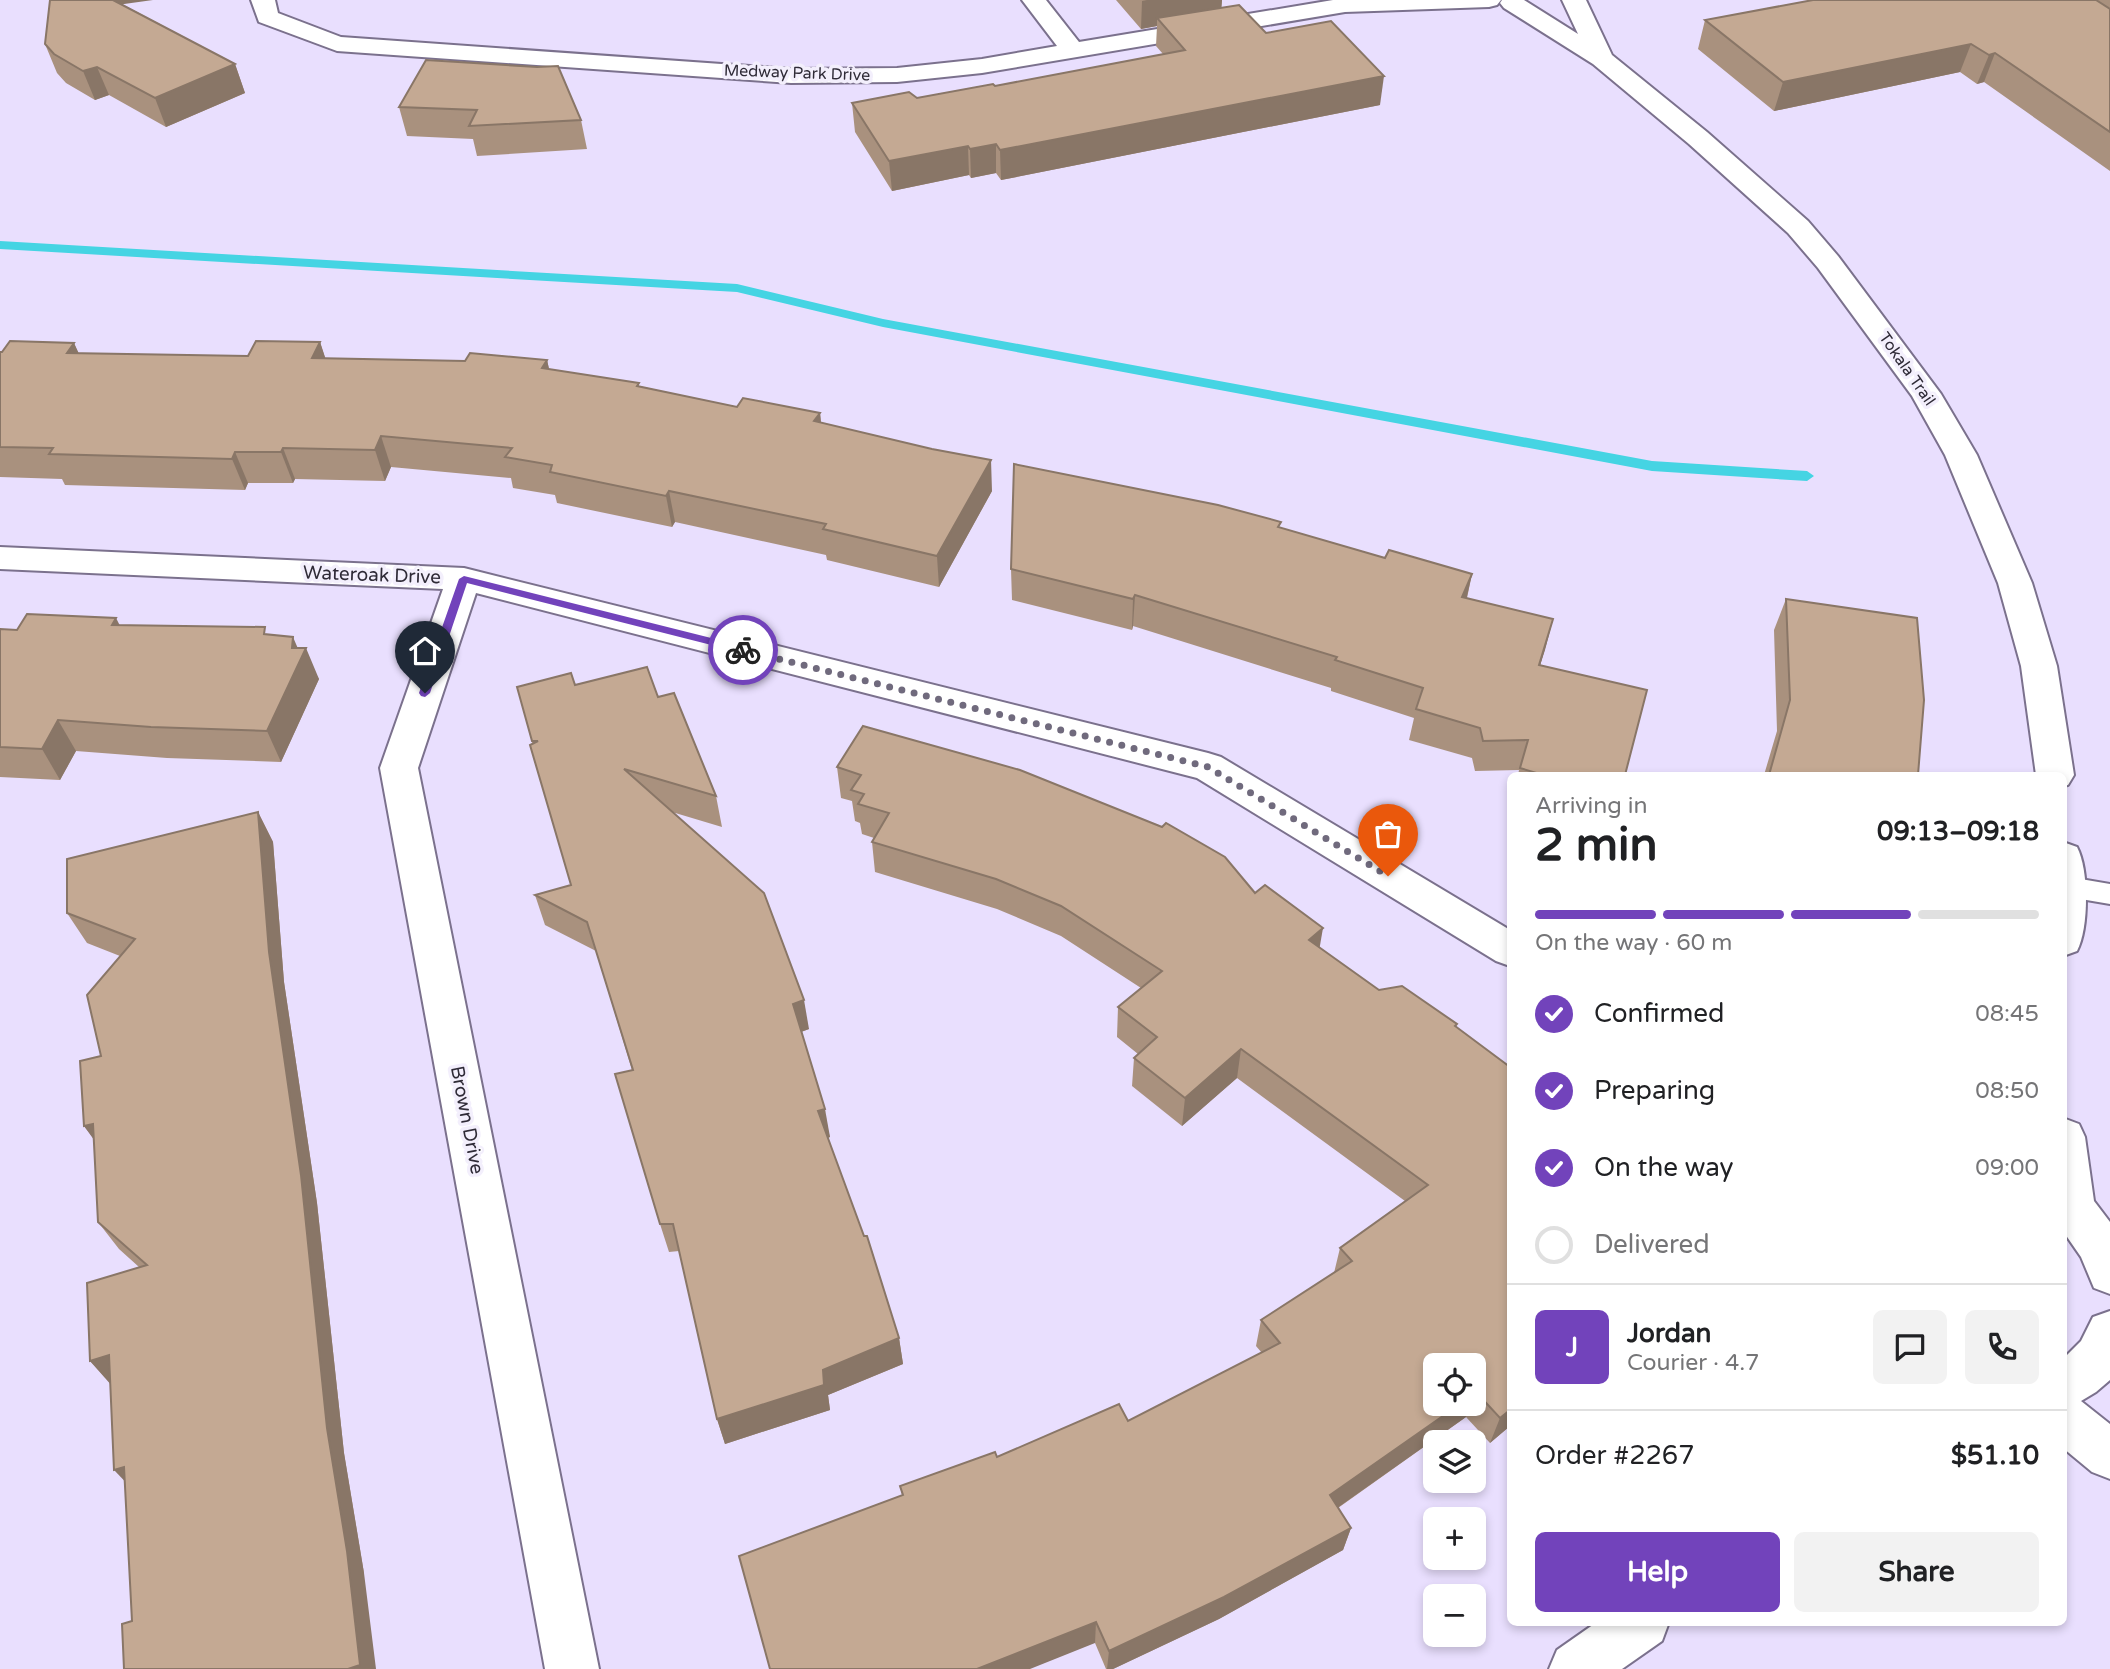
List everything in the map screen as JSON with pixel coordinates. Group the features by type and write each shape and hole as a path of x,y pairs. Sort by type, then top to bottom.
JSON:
{"street":[{"name":"Medway Park Drive","path":"263,0 267,17 337,44 791,76 897,75 982,66 1351,3 1557,0"},
{"path":"1034,0 1072,49"},
{"name":"Tokala Trail","path":"1574,0 1602,59"},
{"name":"Tokala Trail","path":"1496,1 1602,59 1698,138 1798,227 1828,262 1926,394 1961,455 2015,583 2039,666 2055,772"},
{"name":"Wateroak Drive","path":"0,558 464,579 1208,767 1507,948"},
{"name":"Brown Drive","path":"464,579 400,768 572,1669"},
{"path":"2068,1204 2100,1247 2110,1271"},
{"path":"2067,1383 2077,1379 2105,1351 2110,1333"},
{"path":"2067,1420 2110,1455"},
{"path":"1576,1669 1637,1626"}],"lane":[{"path":"2067,873 2110,894"}],"building":[{"path":"50,0 113,0 235,64 155,98 97,67 83,71 54,54 45,44"},
{"path":"1813,0 2096,0 2110,9 2110,132 1995,53 1989,55 1971,44 1783,82 1705,20"},
{"path":"1239,5 1266,33 1331,21 1384,76 1000,150 996,144 970,149 968,146 889,161 852,103 909,92 917,98 993,84 995,86 1185,50 1157,18"},
{"path":"426,60 558,66 581,120 469,126 477,110 399,107"},
{"path":"10,341 74,343 67,353 248,356 256,341 320,342 312,358 465,361 470,353 547,360 542,368 639,383 637,386 737,407 743,398 820,413 814,421 991,460 937,556 823,529 826,524 669,491 666,496 550,472 552,465 505,457 512,448 381,436 375,450 283,448 281,452 235,452 232,459 49,454 53,448 0,447 0,352"},
{"path":"1014,464 1218,505 1281,522 1278,527 1385,558 1389,550 1472,574 1462,597 1553,619 1539,665 1647,690 1626,772 1533,772 1520,768 1528,740 1483,741 1480,728 1416,709 1423,688 1335,660 1337,657 1135,595 1133,599 1011,569"},
{"path":"1786,599 1917,618 1924,700 1918,772 1770,772 1790,700"},
{"path":"27,614 116,618 112,625 265,627 264,634 293,637 292,648 306,648 267,731 151,727 58,720 42,749 0,747 0,629 17,630"},
{"path":"647,667 658,697 674,693 716,796 624,769 764,893 804,1000 793,1004 825,1109 818,1111 864,1236 867,1236 899,1338 823,1370 824,1385 717,1419 673,1224 660,1224 615,1074 633,1070 587,922 535,895 571,885 530,745 538,741 532,741 517,687 571,673 575,685"},
{"path":"863,726 1020,770 1162,827 1166,823 1225,857 1255,893 1265,885 1323,928 1309,940 1379,990 1402,986 1457,1024 1455,1026 1507,1065 1507,1412 1500,1418 1486,1403 1486,1353 1423,1353 1423,1416 1443,1416 1330,1495 1351,1528 1224,1597 1109,1651 1096,1622 977,1669 770,1669 739,1556 903,1495 900,1486 995,1452 997,1457 1119,1404 1128,1421 1280,1343 1261,1320 1352,1261 1340,1248 1428,1185 1241,1049 1185,1098 1134,1058 1157,1037 1118,1007 1162,971 1061,906 996,879 872,842 889,813 858,804 864,794 851,790 861,775 837,767"},
{"path":"258,812 269,952 301,1175 327,1428 347,1551 360,1665 348,1669 124,1669 122,1624 132,1621 124,1467 114,1470 109,1355 90,1361 87,1283 147,1265 98,1222 93,1124 84,1126 80,1061 101,1056 87,995 135,939 67,913 67,859"}],"waterway":[{"path":"0,245 737,288 883,323 1652,466 1807,476"}],"way so far":[{"path":"743,650 1208,767 1388,876"}],"route":[{"path":"425,693 464,579 743,650"}]}
